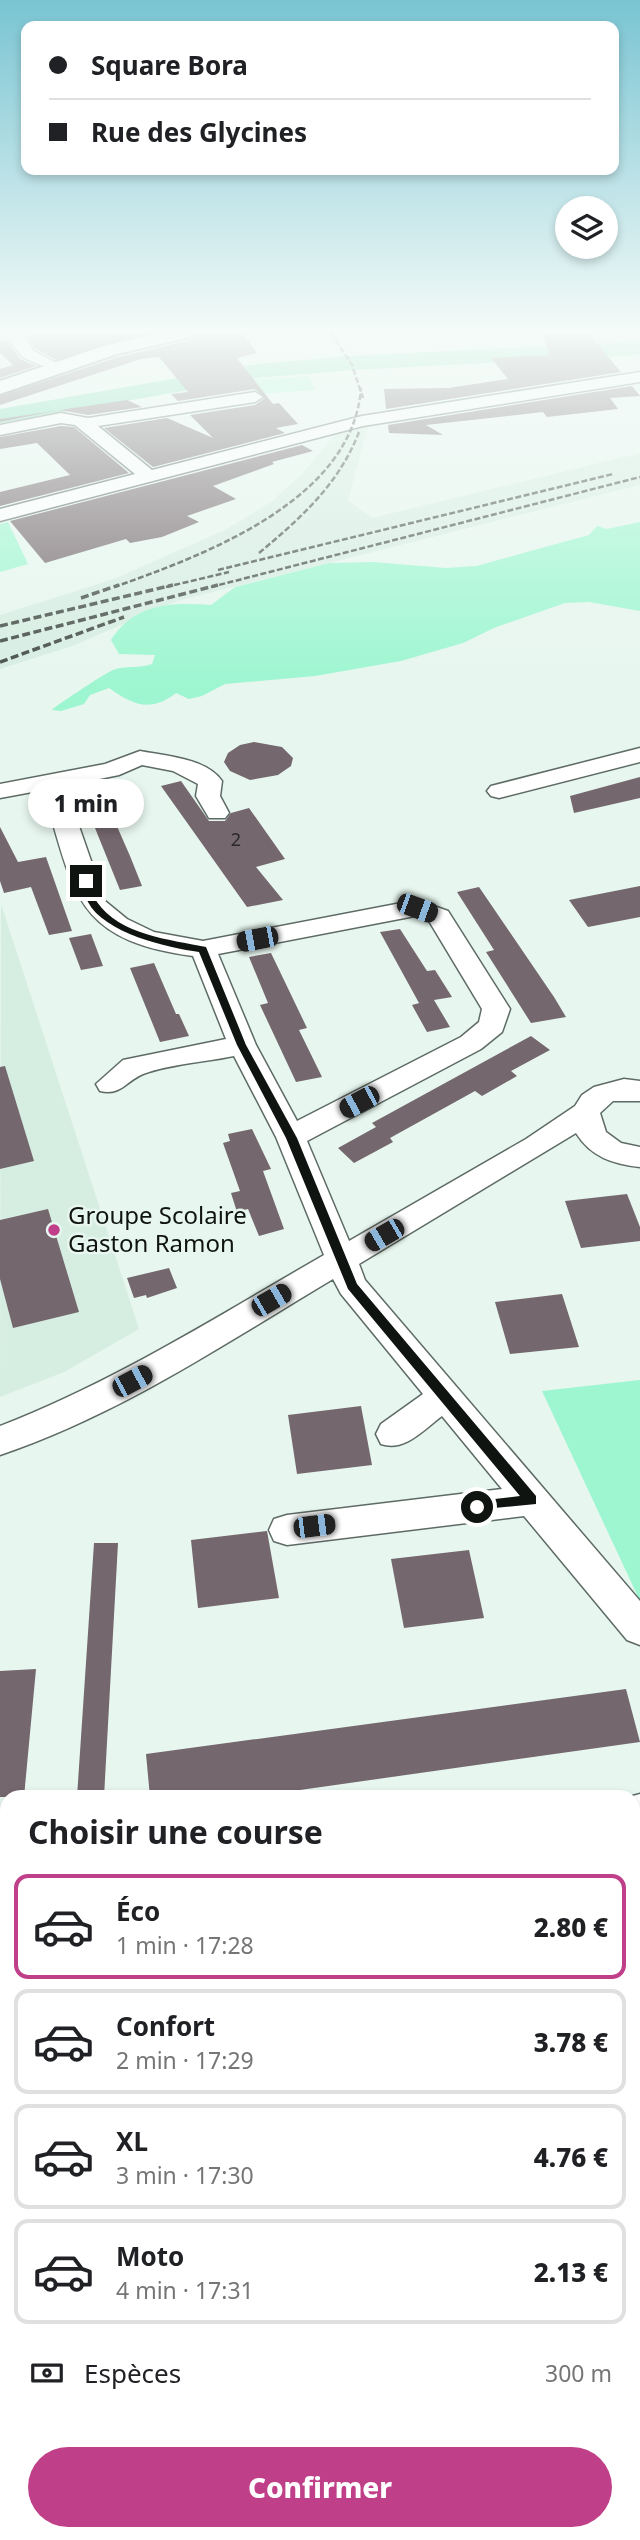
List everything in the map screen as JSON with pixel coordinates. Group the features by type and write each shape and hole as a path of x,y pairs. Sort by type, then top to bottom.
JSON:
{"street":[{"path":"120,452 149,477"},
{"path":"0,516 246,452"},
{"path":"499,792 640,755"},
{"path":"0,791 111,770 140,758 179,765 210,781 208,796 217,813"},
{"path":"52,782 93,903 115,924 136,934 174,946 203,949 417,908 439,916 496,1009 492,1027 471,1043 291,1138"},
{"path":"203,949 242,1045 291,1138 352,1286 640,1628"},
{"path":"110,1084 133,1067 242,1045"},
{"path":"0,1441 81,1408 340,1260 536,1146 586,1112 592,1102 604,1094 624,1089 640,1091"},
{"path":"586,1112 586,1124 599,1143 613,1152 640,1157"},
{"path":"536,1146 560,1142 599,1143"},
{"path":"393,1434 446,1395"},
{"path":"287,1530 531,1500"}],"shaded area":[{"path":"320,452 361,452 348,500 372,518 640,453 640,485 177,601 72,646 0,669 0,615 114,579 225,530 271,502 301,475"},
{"name":"Groupe Scolaire Gaston Ramon","path":"1,904 139,1329 64,1372 0,1397"}],"green space":[{"path":"8,522 28,564 0,572 0,524"},
{"path":"640,522 640,611 589,602 565,603 494,628 463,643 401,661 315,676 225,684 202,696 189,699 176,693 150,705 126,699 109,688 90,695 84,704 61,711 52,710 113,670 152,664 155,655 119,654 111,640 131,618 142,612 168,605 211,605 235,587 329,563 373,562 446,568 476,566 589,535 597,526 607,529"},
{"path":"640,1380 640,1601 542,1391"}],"building":[{"path":"46,452 103,452 129,473 0,506 0,492 70,475"},
{"path":"134,452 213,452 153,467"},
{"path":"277,452 311,452 272,462 274,464 213,486 236,499 187,516 199,522 162,537 130,543 126,539 45,563 10,521"},
{"path":"254,742 282,747 293,758 291,766 278,775 250,780 230,771 224,762 228,753 240,745"},
{"path":"640,777 640,798 574,813 570,796"},
{"path":"181,781 209,821 225,821 231,813 249,808 285,859 256,867 283,900 247,907 161,786"},
{"path":"116,824 142,886 120,890 95,828"},
{"path":"0,827 18,862 46,857 72,931 49,935 31,887 4,893 0,881"},
{"path":"640,886 640,917 588,927 569,900"},
{"path":"479,887 566,1017 531,1023 486,952 494,950 457,892"},
{"path":"400,929 427,971 435,970 452,997 434,1000 450,1027 427,1032 412,1005 423,1002 419,1003 380,932"},
{"path":"91,934 103,966 81,970 69,938"},
{"path":"271,953 307,1028 299,1030 322,1077 296,1082 260,1005 268,1003 249,957"},
{"path":"154,963 176,1014 179,1014 189,1036 160,1042 130,968"},
{"path":"531,1036 550,1050 511,1071 517,1076 482,1096 475,1091 390,1138 393,1142 354,1163 338,1148 376,1127 372,1123"},
{"path":"5,1066 34,1161 0,1169 0,1067"},
{"path":"252,1129 271,1169 263,1171 284,1229 259,1236 248,1209 237,1212 231,1193 240,1191 223,1143 230,1141 228,1134"},
{"path":"627,1194 640,1227 640,1241 581,1248 565,1201"},
{"path":"48,1209 79,1312 13,1328 0,1279 0,1220"},
{"path":"169,1268 177,1288 147,1298 146,1295 134,1298 127,1278"},
{"path":"562,1294 579,1347 510,1354 495,1302"},
{"path":"361,1406 372,1465 297,1474 288,1415"},
{"path":"267,1531 279,1598 198,1608 191,1540"},
{"path":"94,1543 118,1543 104,1790 77,1790"},
{"path":"469,1550 484,1618 404,1628 391,1559"},
{"path":"36,1669 25,1790 0,1790 0,1671"},
{"path":"626,1689 640,1742 300,1790 149,1790 146,1754"}],"railway":[{"path":"114,587 190,558 269,518 303,492 332,462 338,452"},
{"path":"259,553 317,499 351,452"},
{"path":"218,570 613,474"},
{"path":"211,587 640,477"},
{"path":"166,587 229,572"},
{"path":"81,598 119,585"},
{"path":"0,626 173,585"},
{"path":"0,641 218,585"},
{"path":"0,662 124,617"}],"place":[{"name":"Groupe Scolaire Gaston Ramon","path":"54,1230"}],"route":[{"path":"86,881 93,903 115,924 174,946 203,949 242,1045 291,1138 352,1286 446,1395 531,1500 477,1507"}]}
